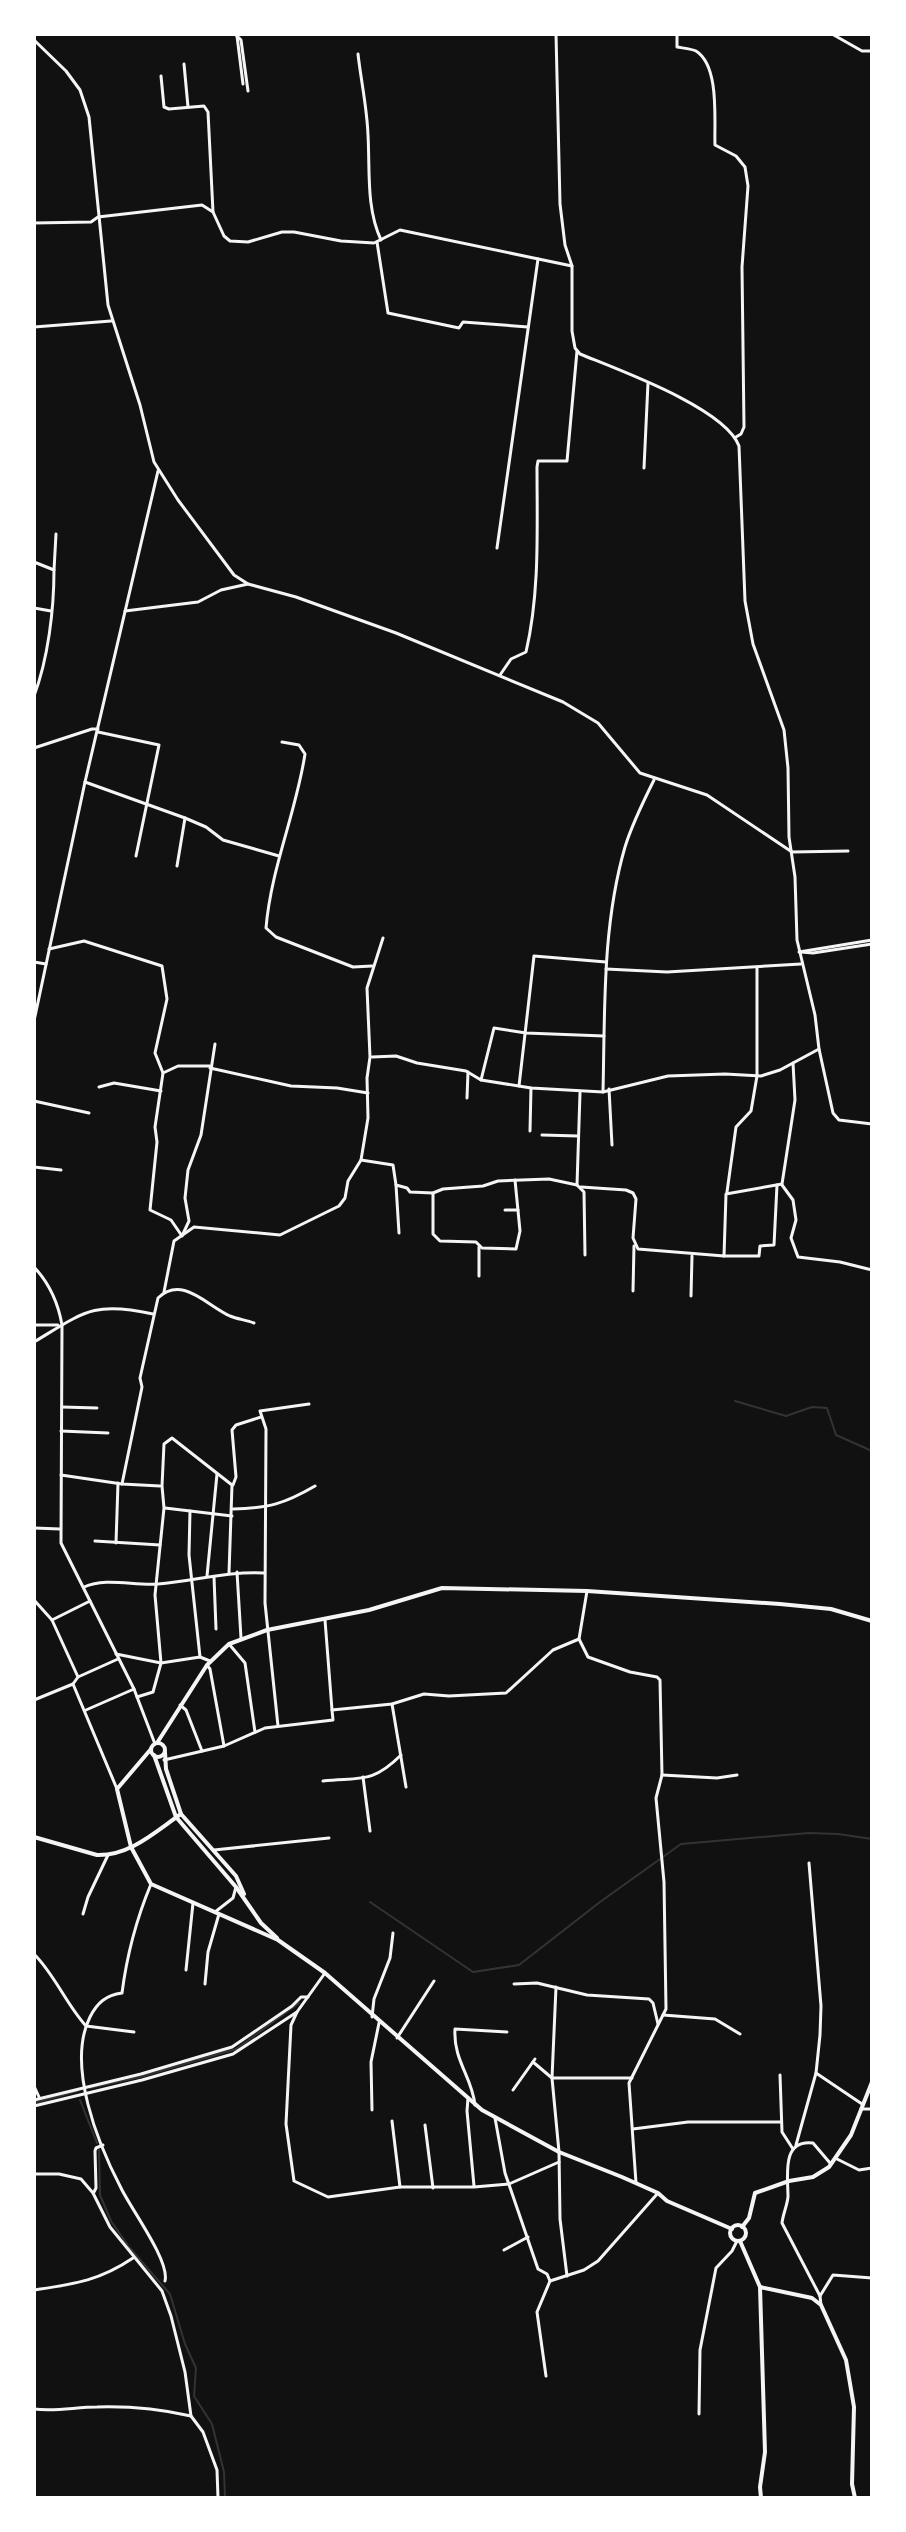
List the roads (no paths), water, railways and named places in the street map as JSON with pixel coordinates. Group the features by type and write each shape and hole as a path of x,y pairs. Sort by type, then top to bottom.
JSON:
{"main road":[{"path":"278,1940 151,1884 131,1847 117,1789 156,1743 209,1663 229,1644 267,1630 325,1620 455,1587 587,1591 793,1605 831,1609 872,1621"},
{"path":"156,1743 163,1745 179,1815 236,1876 246,1900"},
{"path":"151,1749 179,1815 261,1923 278,1940 325,1973 475,2105 559,2152 636,2183 667,2201 732,2229"},
{"path":"154,1755 160,1756 165,1752"},
{"path":"34,1837 97,1855 108,1855 131,1847 179,1815"},
{"path":"742,2227 749,2218 755,2193 813,2177 831,2164 851,2135 872,2082"},
{"path":"732,2229 742,2227"},
{"path":"738,2241 746,2235 742,2227"},
{"path":"732,2229 731,2237 738,2241 760,2287 765,2452 761,2498"},
{"path":"760,2287 812,2298 821,2305 846,2360 854,2407 852,2484 855,2498"}],"street":[{"path":"500,676 511,659 526,652 533,624 537,467 538,461 567,461 577,351 572,331 572,266 565,245 560,204 556,34"},
{"path":"677,34 677,47 696,51 705,62 716,104 715,145 736,156 745,167 748,186 742,267 744,427 736,437"},
{"path":"832,34 862,51 872,51"},
{"path":"236,35 243,84"},
{"path":"236,35 241,40 248,91"},
{"path":"34,38 80,90 89,117 111,321 127,362 158,470 214,552 234,575 248,584 296,597 396,633 563,702 598,723 640,773 707,795 792,852 848,851"},
{"path":"358,54 365,97 375,227 388,313 459,328 463,322 529,328"},
{"path":"184,64 188,107"},
{"path":"161,76 164,107 204,106 208,112 213,212 224,236 230,241 248,242 282,232 294,232 341,241 379,241 400,230 572,266"},
{"path":"34,223 91,222 98,217 202,205 213,212"},
{"path":"497,548 538,259"},
{"path":"34,327 111,321"},
{"path":"577,351 678,395 736,437 740,461 745,601 753,644 784,730 796,934 801,964 815,1015 830,1102 836,1117 872,1124"},
{"path":"644,468 648,383"},
{"path":"34,1021 85,782 158,470"},
{"path":"872,483 872,493"},
{"path":"34,696 37,678 45,661 54,600 56,534"},
{"path":"34,562 54,570"},
{"path":"125,611 198,602 221,590 248,584"},
{"path":"34,608 51,611"},
{"path":"34,748 92,729 159,745 136,856"},
{"path":"282,742 299,745 305,754 271,887 266,928 276,937 353,967 372,966"},
{"path":"603,1092 606,962 614,902 625,846 654,780"},
{"path":"85,782 185,818 206,827 223,840 279,856"},
{"path":"177,866 185,818"},
{"path":"164,1292 174,1241 194,1227 280,1235 339,1206 345,1198 348,1181 361,1160 368,1118 370,1057 367,988 383,938"},
{"path":"49,949 84,941 162,966 167,999 155,1053 163,1073 155,1127 157,1142 150,1210 171,1220 182,1236"},
{"path":"799,952 813,953 872,942"},
{"path":"519,1086 534,956 606,962"},
{"path":"34,962 46,964"},
{"path":"606,969 667,972 801,964"},
{"path":"724,1256 726,1194 736,1127 751,1111 757,1076 757,968"},
{"path":"481,1080 494,1028 526,1033 604,1036"},
{"path":"182,1236 189,1221 185,1198 188,1170 201,1135 215,1044"},
{"path":"370,1057 396,1056 468,1072 481,1080 531,1088 603,1092 668,1076 757,1076 793,1063 819,1049"},
{"path":"634,1244 642,1251 724,1256 759,1256 760,1246 774,1245 779,1185 795,1100 793,1063"},
{"path":"163,1073 178,1066 210,1067 291,1086 368,1093"},
{"path":"467,1098 468,1072"},
{"path":"99,1087 114,1083 161,1091"},
{"path":"530,1131 531,1088"},
{"path":"609,1089 612,1145"},
{"path":"580,1091 579,1186 584,1192 585,1255"},
{"path":"34,1101 89,1113"},
{"path":"542,1135 579,1136"},
{"path":"361,1160 393,1165 399,1233"},
{"path":"34,1167 61,1170"},
{"path":"396,1185 410,1192 433,1193 515,1180 549,1179 633,1193 636,1199 633,1291"},
{"path":"433,1193 433,1234 440,1241 476,1242 482,1248 516,1249 520,1231 515,1180"},
{"path":"726,1194 779,1185"},
{"path":"779,1185 793,1200 796,1220 791,1238 798,1257 872,1270"},
{"path":"505,1210 518,1210"},
{"path":"479,1245 479,1276"},
{"path":"691,1296 692,1254"},
{"path":"34,1267 59,1306 62,1325 60,1529 65,1555 134,1689 156,1743"},
{"path":"116,1543 120,1484 158,1298 164,1292 178,1289 191,1291 231,1316 254,1323"},
{"path":"34,1342 90,1311 105,1307 154,1314"},
{"path":"34,1325 62,1325"},
{"path":"278,1726 267,1630 264,1573 266,1429 261,1417 262,1409 309,1404"},
{"path":"62,1407 97,1408"},
{"path":"229,1573 232,1485 236,1477 232,1430 236,1425 261,1417"},
{"path":"61,1431 108,1433"},
{"path":"137,1697 153,1692 161,1663 155,1595 164,1508 164,1444 172,1438 232,1485"},
{"path":"207,1576 217,1474"},
{"path":"61,1475 120,1484 162,1486"},
{"path":"233,1509 266,1509 290,1501 315,1486"},
{"path":"164,1508 232,1516"},
{"path":"190,1511 190,1579 200,1657"},
{"path":"34,1528 60,1529"},
{"path":"95,1541 160,1545"},
{"path":"84,1587 93,1583 157,1584 237,1572 264,1573"},
{"path":"237,1572 241,1638"},
{"path":"214,1577 216,1629"},
{"path":"587,1591 579,1639 588,1657 660,1680 662,1775 656,1798 664,1882 666,2009 629,2083 636,2183"},
{"path":"34,1600 52,1620 78,1677"},
{"path":"52,1620 90,1601"},
{"path":"164,1760 224,1746 265,1728 333,1720 325,1620"},
{"path":"332,1710 392,1704 424,1694 506,1693 553,1650 579,1639"},
{"path":"229,1644 245,1663 255,1732"},
{"path":"34,1700 73,1684 78,1677 117,1657 161,1663 200,1657 209,1663 224,1746"},
{"path":"73,1684 117,1789"},
{"path":"86,1710 134,1689"},
{"path":"392,1704 406,1787"},
{"path":"180,1705 186,1710 202,1751"},
{"path":"323,1781 383,1773 401,1755"},
{"path":"662,1775 717,1778 737,1775"},
{"path":"363,1777 370,1831"},
{"path":"213,1850 329,1838"},
{"path":"83,1914 108,1855"},
{"path":"809,1863 821,2006 816,2073 795,2147 789,2157 788,2201 782,2223 820,2296 821,2305"},
{"path":"151,1884 137,1916 122,1993 103,1999 97,2005 86,2026 80,2062 86,2093 103,2145 120,2188 164,2265 165,2281"},
{"path":"205,1984 217,1913 233,1898 236,1887"},
{"path":"186,1970 193,1902"},
{"path":"372,2017 374,1999 390,1958 393,1933"},
{"path":"34,1954 45,1965 75,2014 86,2026 134,2032"},
{"path":"325,1973 291,2025 286,2124 294,2181 328,2197 400,2187 474,2187 509,2184 559,2162"},
{"path":"397,2038 434,1981"},
{"path":"514,1984 537,1983 587,1995 649,1999 653,2003 658,2024"},
{"path":"556,1987 552,2078 559,2152 560,2219 567,2276"},
{"path":"34,2100 141,2074 232,2047 301,1997 308,1997"},
{"path":"34,2106 233,2054 297,2012"},
{"path":"663,2015 715,2019 740,2034"},
{"path":"372,2110 371,2062 379,2023"},
{"path":"475,2105 474,2095 455,2053 455,2029 507,2032"},
{"path":"513,2090 534,2060 552,2078 632,2078"},
{"path":"816,2073 862,2107 872,2109"},
{"path":"780,2075 782,2132 795,2147"},
{"path":"34,2086 40,2098"},
{"path":"468,2098 474,2187"},
{"path":"495,2118 509,2184 538,2269 547,2274 550,2281 537,2312 546,2376"},
{"path":"392,2121 400,2187"},
{"path":"632,2129 688,2122 781,2122"},
{"path":"425,2125 433,2188"},
{"path":"795,2147 813,2143 831,2164"},
{"path":"93,2193 96,2188 95,2151 103,2145"},
{"path":"835,2158 859,2170 872,2168"},
{"path":"34,2174 59,2174 81,2179 93,2193 105,2220 162,2291 185,2372 191,2416 203,2432 217,2470 218,2498"},
{"path":"550,2281 598,2261 658,2193"},
{"path":"504,2250 528,2237"},
{"path":"699,2414 700,2350 716,2268 738,2241"},
{"path":"34,2290 88,2282 111,2274 133,2258"},
{"path":"820,2296 833,2275 872,2278"},
{"path":"34,2409 155,2408 191,2416"}],"waterway":[{"path":"735,1401 786,1416 812,1407 827,1408 836,1435 872,1451"},
{"path":"370,1902 473,1972 519,1965 681,1844 809,1833 872,1839"},
{"path":"90,2088 236,2049 299,2003"},
{"path":"34,2103 78,2091"},
{"path":"80,2100 97,2143"},
{"path":"99,2150 100,2195 111,2221 170,2294 185,2344 196,2368 194,2396 212,2424 224,2472 225,2498"}]}
